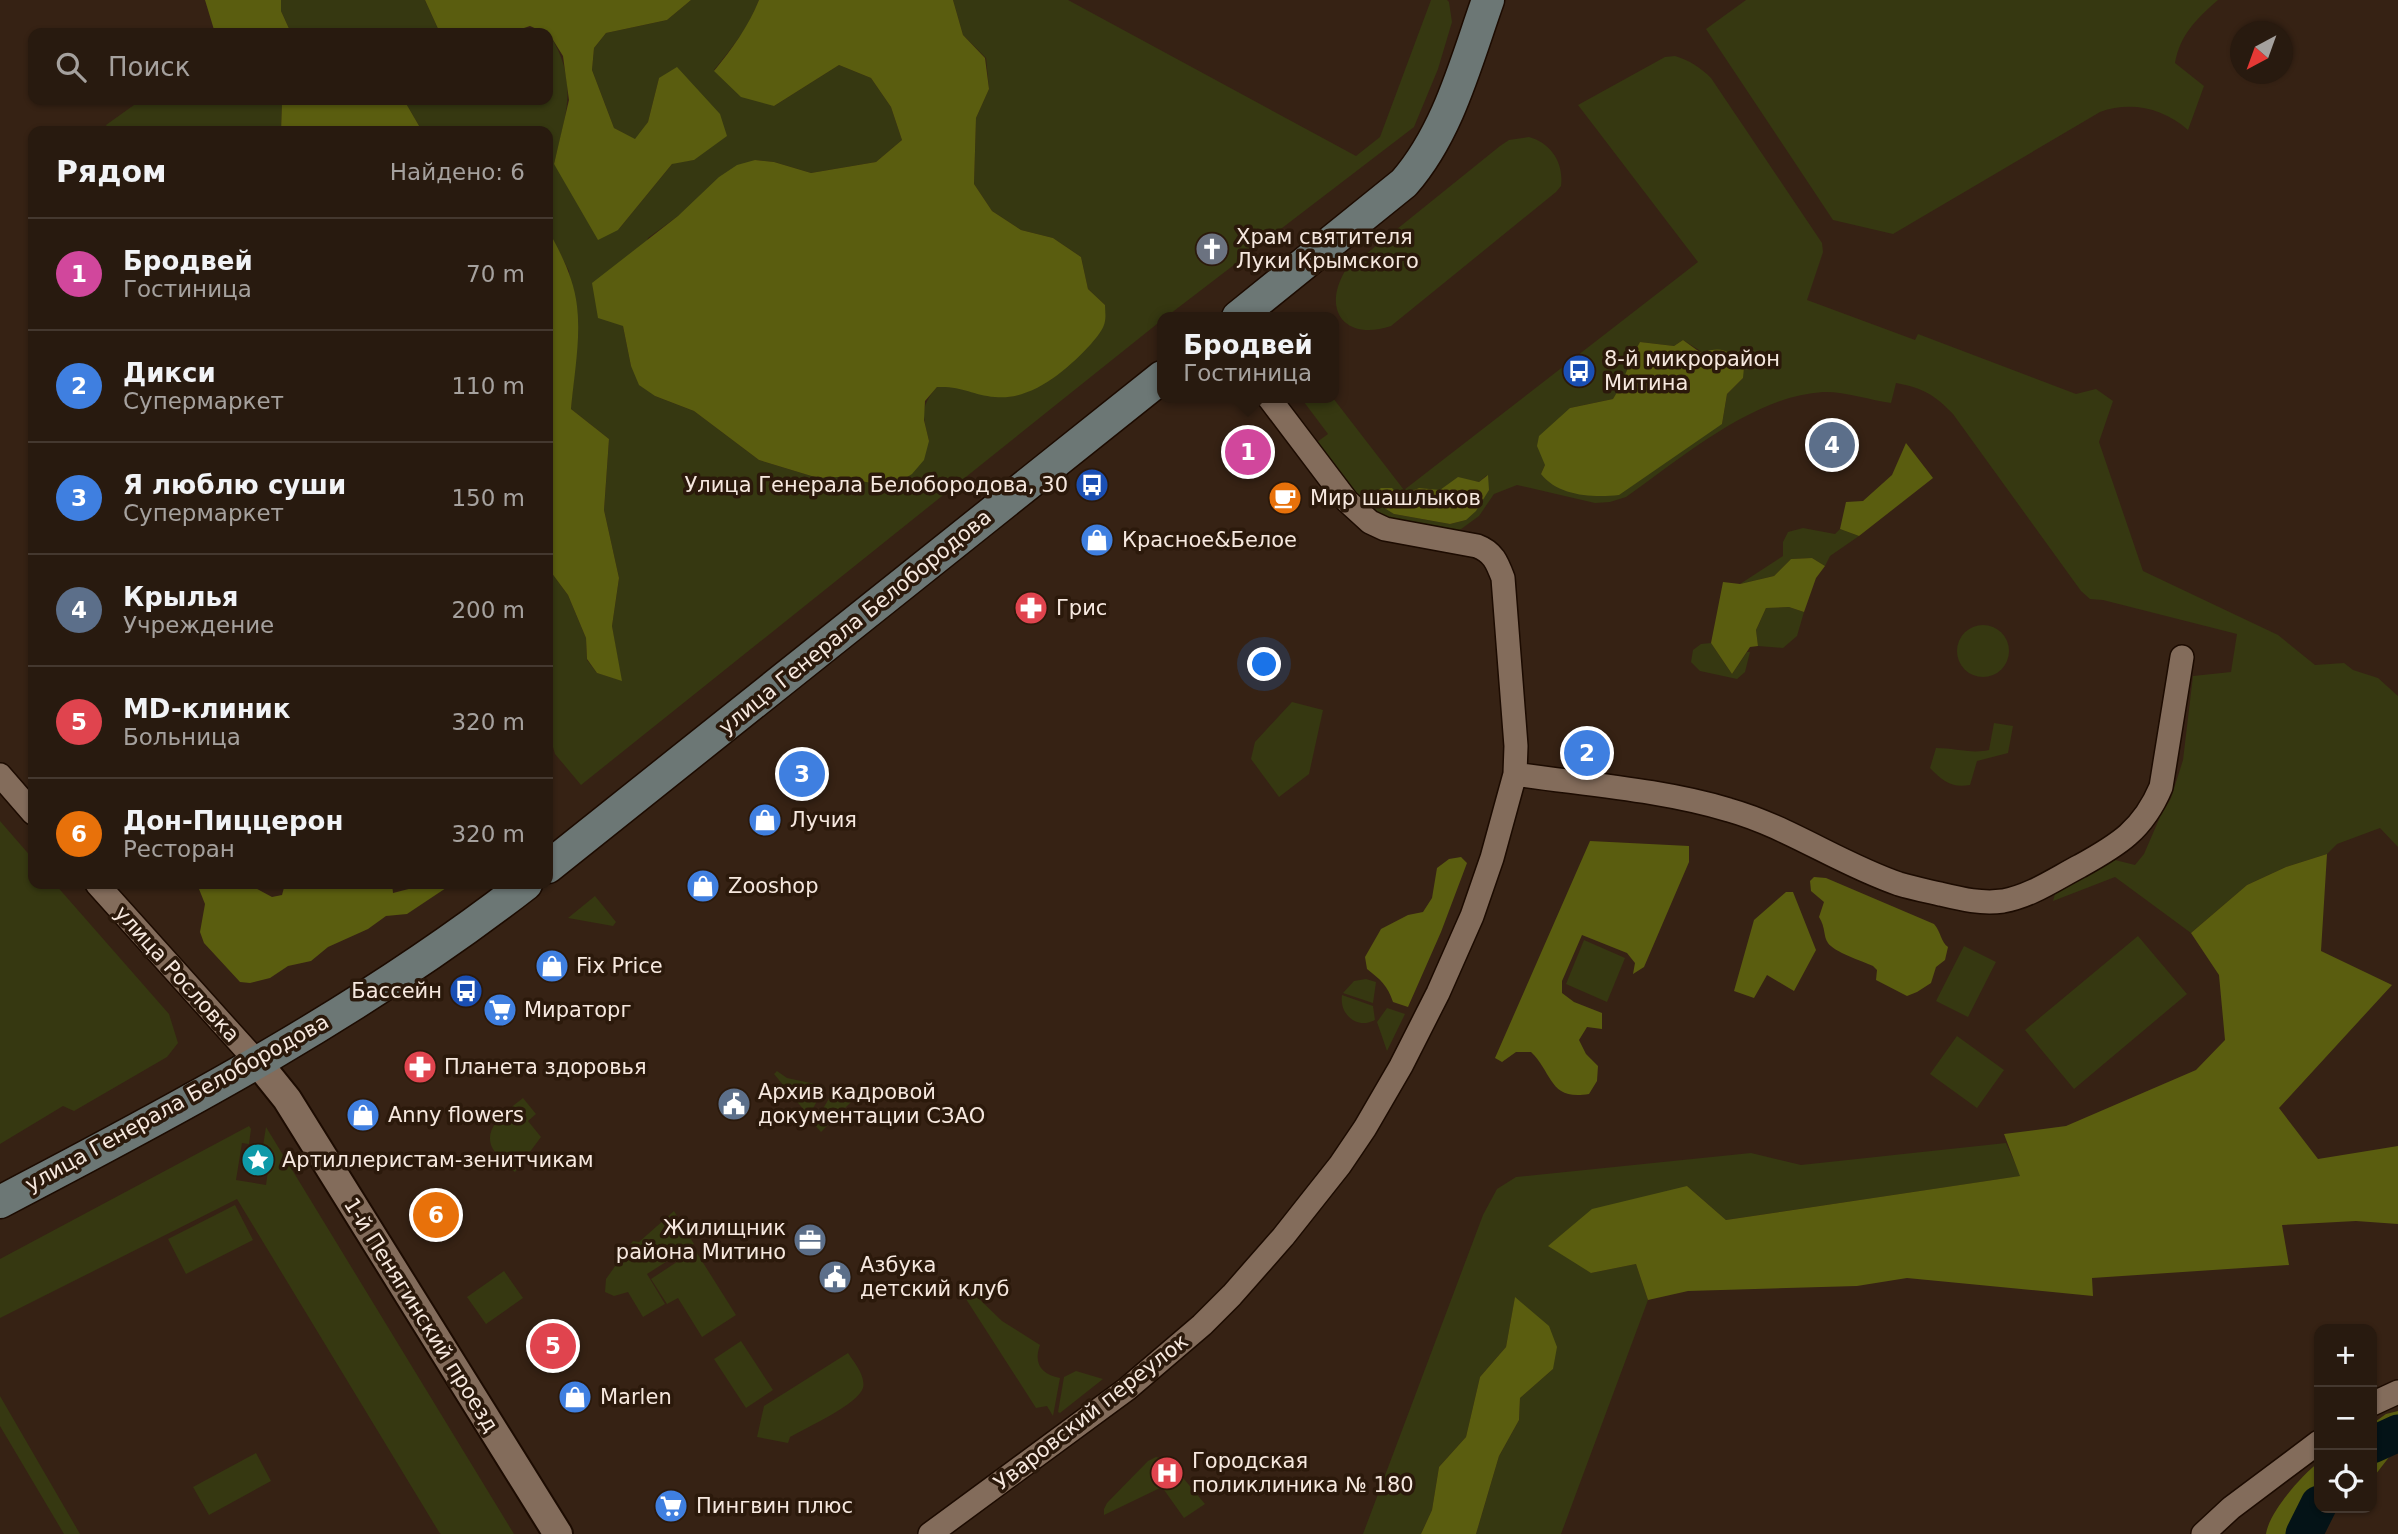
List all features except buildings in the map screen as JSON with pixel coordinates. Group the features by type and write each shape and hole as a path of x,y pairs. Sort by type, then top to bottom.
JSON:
{"main road":[{"path":"1244,312 1404,183 1418,167 1449,108 1489,0"},
{"name":"улица Генерала Белобородова","path":"553,862 1157,381"},
{"name":"улица Генерала Белобородова","path":"0,1202 258,1063 436,951 519,889"}],"street":[{"name":"Уваровский переулок","path":"929,1534 1127,1389 1232,1295 1315,1199 1365,1128 1401,1066 1438,993 1472,916 1492,858 1515,774 1516,746 1508,621 1503,578 1497,561 1487,550 1476,546 1385,529 1370,522 1347,501 1273,403"},
{"path":"1515,774 1659,795 1728,809 1775,825 1842,860 1899,884 1977,902 2003,901 2029,894 2114,847 2137,828 2153,806 2161,787 2182,657"},
{"path":"0,775 28,807"},
{"name":"улица Рословка","path":"101,889 258,1063"},
{"name":"1-й Пенягинский проезд","path":"258,1063 293,1109 558,1534"},
{"path":"2377,1402 2398,1392"},
{"path":"2203,1534 2231,1508 2314,1446"}],"green space":[{"path":"281,0 425,0 438,28 289,28 281,11"},
{"path":"691,0 759,0 745,28 714,70 774,106 839,65 871,78 891,107 902,140 876,162 811,173 774,162 755,160 648,238 623,326 631,366 655,396 694,411 759,460 818,478 838,477 877,484 929,441 924,412 927,401 937,387 957,387 995,397 1015,396 1034,388 1052,379 1105,305 1088,289 1081,257 1053,238 1021,230 992,211 974,184 976,118 989,89 986,58 963,35 953,0 1068,0 1356,156 1380,137 1431,0 1449,2 1452,22 1438,69 1414,127 1173,312 1157,312 1157,324 581,785 555,754 553,747 553,575 568,595 586,638 587,660 597,673 621,680 612,626 619,578 604,510 609,439 571,409 577,339 569,271 553,240 553,126 419,126 407,105 553,105 553,41 565,68 567,83 566,113 554,164 618,230 673,163 694,160 659,78 648,122 636,140 614,128 592,70 594,48 606,33 667,20"},
{"path":"1746,0 2218,0 2190,28 2177,53 2175,63 2204,86 2188,130 2168,116 2146,109 2123,107 2100,112 1893,234 1833,220 1706,29"},
{"path":"1675,56 1685,60 1711,78 1822,243 1823,252 1807,300 1915,340 1918,334 2076,394 2096,389 2113,401 2099,442 2143,571 2278,635 2315,665 2344,663 2353,670 2378,678 2398,696 2398,847 2380,828 2337,844 2327,854 2286,867 2247,885 2191,933 2115,877 2053,901 2055,894 2094,868 2115,860 2135,865 2144,854 2171,798 2183,760 2193,676 2231,672 2237,634 2090,599 2081,591 1953,414 1934,397 1914,387 1896,383 1891,403 1823,392 1797,396 1771,405 1719,431 1626,497 1610,502 1595,503 1517,485 1494,494 1479,516 1457,532 1403,524 1388,519 1364,502 1317,442 1328,434 1305,403 1337,403 1404,490 1698,262 1578,105 1665,57","holes":["1683,340 1743,378 1727,394 1722,424 1541,474 1570,408 1613,399 1625,381 1629,360 1640,342 1674,346","1487,475 1466,520 1450,524 1394,514 1399,496 1419,488 1441,491 1458,478 1479,482"]},
{"path":"134,105 282,105 281,126 106,125"},
{"path":"1529,137 1550,149 1560,169 1561,186 1556,192 1391,326 1375,330 1362,329 1342,320 1336,299 1345,271 1509,140"},
{"path":"1803,528 1835,534 1840,529 1859,536 1830,556 1825,566 1812,558 1791,559 1774,576 1740,584 1783,556 1783,542 1788,532"},
{"path":"1789,607 1804,612 1797,636 1783,648 1758,646 1756,630 1766,608"},
{"path":"1983,625 1993,627 2001,633 2007,641 2007,661 2001,669 1993,675 1983,677 1973,675 1965,669 1959,661 1957,651 1959,641 1965,633 1973,627"},
{"path":"1711,643 1732,674 1747,652 1750,652 1745,672 1737,679 1700,671 1691,662 1693,650 1701,644"},
{"path":"1292,702 1323,710 1309,774 1279,797 1251,759 1255,742"},
{"path":"1994,723 2013,726 2008,753 1977,761 1970,785 1948,782 1930,768 1936,748 1989,750"},
{"path":"0,821 28,853 28,889 59,889 169,1014 178,1043 167,1057 74,1111 63,1106 0,1144"},
{"path":"595,896 616,922 613,926 568,918"},
{"path":"2138,936 2187,994 2074,1089 2025,1030"},
{"path":"1584,940 1625,958 1607,1002 1566,984"},
{"path":"1964,946 1996,962 1968,1017 1936,1001"},
{"path":"1366,979 1376,982 1373,1003 1343,993 1354,981"},
{"path":"1342,995 1373,1006 1375,1020 1362,1023 1351,1018 1343,1008"},
{"path":"1387,1008 1405,1014 1387,1051 1377,1022"},
{"path":"1957,1036 2004,1070 1977,1108 1930,1074"},
{"path":"777,1071 787,1078 825,1086 809,1116 774,1074"},
{"path":"834,1090 857,1096 821,1132 814,1124"},
{"path":"523,1098 536,1114 528,1121 541,1137 515,1172 497,1155 490,1136 497,1121"},
{"path":"249,1126 249,1144 242,1143 236,1180 266,1185 271,1148 263,1146 266,1127 514,1534 439,1532 237,1199 0,1318 0,1259"},
{"path":"2006,1143 2021,1176 1726,1220 1687,1186 1591,1273 1636,1264 1648,1300 1561,1534 1476,1534 1499,1456 1519,1420 1520,1398 1553,1369 1515,1298 1506,1347 1480,1377 1466,1437 1439,1467 1432,1510 1421,1534 1363,1534 1483,1215 1497,1189 1516,1177 1751,1153 1801,1165"},
{"path":"235,1205 253,1240 186,1274 168,1239"},
{"path":"674,1211 694,1244 647,1274 665,1304 643,1317 628,1292 614,1296 605,1292 606,1279 633,1241 639,1242"},
{"path":"695,1250 736,1315 702,1337 678,1298 667,1304 651,1279"},
{"path":"504,1271 523,1298 486,1324 467,1297"},
{"path":"974,1294 1002,1321 1040,1345 1038,1358 1041,1368 1060,1378 1053,1416 1047,1406 1036,1408 966,1299"},
{"path":"741,1341 773,1390 746,1408 714,1359"},
{"path":"848,1353 863,1379 863,1388 852,1401 790,1437 788,1443 757,1437 764,1406"},
{"path":"1076,1371 1103,1379 1060,1413 1064,1377"},
{"path":"0,1396 80,1534 64,1534 0,1426"},
{"path":"256,1453 271,1481 209,1515 193,1487"},
{"path":"1156,1457 1168,1460 1205,1504 1184,1518 1162,1487 1104,1515 1107,1503 1148,1461"}],"shaded area":[{"path":"205,0 281,0 281,11 289,28 213,28"},
{"path":"425,0 691,0 667,20 606,33 594,48 592,70 614,128 635,139 648,122 659,78 677,67 720,114 727,136 694,160 672,164 618,230 598,240 554,164 569,100 563,56 553,40 553,28 438,28"},
{"path":"759,0 953,0 963,35 985,58 989,89 976,118 974,184 992,211 1021,230 1053,238 1081,257 1088,289 1105,305 1104,324 1093,342 1060,373 1036,389 1009,397 995,397 937,387 925,401 924,420 929,441 924,460 912,474 896,484 877,484 838,477 818,478 759,460 694,411 655,396 639,385 631,366 623,326 598,318 592,283 678,216 719,177 737,165 755,160 774,162 811,173 876,162 902,140 891,107 871,78 839,65 774,106 741,97 714,71 739,37"},
{"path":"282,105 407,105 419,126 281,126"},
{"path":"553,240 570,276 577,306 578,344 571,409 609,439 604,510 619,578 612,626 622,681 597,673 587,659 586,638 568,595 553,575"},
{"path":"1683,340 1701,353 1725,351 1744,367 1743,378 1727,394 1722,424 1619,495 1577,494 1557,487 1541,474 1545,465 1537,446 1539,436 1570,408 1613,399 1640,342 1674,346"},
{"path":"1906,443 1933,478 1859,536 1840,529 1846,502 1863,501 1892,475"},
{"path":"1488,475 1489,490 1476,511 1466,520 1450,524 1394,514 1378,504 1373,494 1381,488 1392,488 1399,496 1419,488 1440,490 1458,477 1479,482"},
{"path":"1812,558 1825,566 1816,578 1804,612 1789,607 1766,608 1756,630 1758,646 1750,647 1732,674 1711,643 1723,582 1740,584 1774,576 1791,559"},
{"path":"1590,841 1689,846 1689,862 1644,967 1633,974 1635,963 1627,953 1582,935 1562,981 1562,993 1574,1002 1602,1013 1602,1029 1587,1027 1579,1040 1586,1054 1598,1066 1597,1081 1589,1094 1576,1095 1566,1093 1553,1084 1531,1052 1516,1052 1502,1062 1495,1058"},
{"path":"2327,854 2321,951 2392,985 2279,1108 2318,1159 2398,1146 2398,1224 2356,1221 2282,1225 2289,1265 2092,1278 2093,1296 1907,1278 1857,1286 1688,1291 1648,1300 1636,1264 1591,1273 1548,1246 1592,1209 1687,1186 1726,1220 2020,1176 2004,1134 2066,1126 2196,1070 2225,1040 2219,975 2191,933 2247,885 2286,867"},
{"path":"1461,857 1467,863 1441,932 1408,1007 1393,1002 1383,983 1367,969 1365,957 1381,929 1408,915 1423,912 1432,898 1437,868 1449,859"},
{"path":"1814,877 1826,878 1934,924 1948,947 1945,960 1936,967 1931,983 1907,996 1876,980 1877,970 1873,966 1831,946 1826,940 1819,917 1824,902 1811,891 1810,881"},
{"path":"199,889 257,889 272,897 282,895 284,889 393,889 393,893 409,889 444,889 407,914 386,916 368,929 328,947 311,961 288,966 270,978 250,983 240,982 204,943 200,932 205,904"},
{"path":"1786,892 1793,892 1816,950 1794,991 1767,975 1754,998 1734,991 1754,920"},
{"path":"1515,1297 1549,1326 1557,1347 1553,1369 1520,1398 1519,1420 1499,1456 1476,1534 1421,1534 1432,1510 1439,1467 1466,1437 1480,1377 1506,1347"},
{"path":"2398,1411 2398,1451 2393,1452 2377,1473 2377,1420 2386,1414"},
{"path":"2314,1467 2314,1513 2334,1513 2329,1516 2319,1534 2266,1534 2273,1515"}],"waterway":[{"path":"2377,1443 2398,1433"},
{"path":"2304,1534 2314,1513"}],"place":[{"name":"Храм святителя Луки Крымского","path":"1212,249"},
{"name":"8-й микрорайон Митина","path":"1579,371"},
{"name":"Крылья","path":"1832,445"},
{"name":"Бродвей","path":"1248,452"},
{"name":"Улица Генерала Белобородова, 30","path":"1092,485"},
{"name":"Мир шашлыков","path":"1285,498"},
{"name":"Красное&Белое","path":"1097,540"},
{"name":"Грис","path":"1031,608"},
{"name":"Дикси","path":"1587,753"},
{"name":"Я люблю суши","path":"802,774"},
{"name":"Лучия","path":"765,820"},
{"name":"Zooshop","path":"703,886"},
{"name":"Fix Price","path":"552,966"},
{"name":"Бассейн","path":"466,991"},
{"name":"Мираторг","path":"500,1010"},
{"name":"Планета здоровья","path":"420,1067"},
{"name":"Архив кадровой документации СЗАО","path":"734,1104"},
{"name":"Anny flowers","path":"363,1115"},
{"name":"Артиллеристам-зенитчикам","path":"258,1160"},
{"name":"Дон-Пиццерон","path":"436,1215"},
{"name":"Жилищник района Митино","path":"810,1240"},
{"name":"Азбука детский клуб","path":"835,1277"},
{"name":"MD-клиник","path":"553,1346"},
{"name":"Marlen","path":"575,1397"},
{"name":"Городская поликлиника № 180","path":"1167,1473"},
{"name":"Пингвин плюс","path":"671,1506"}]}
